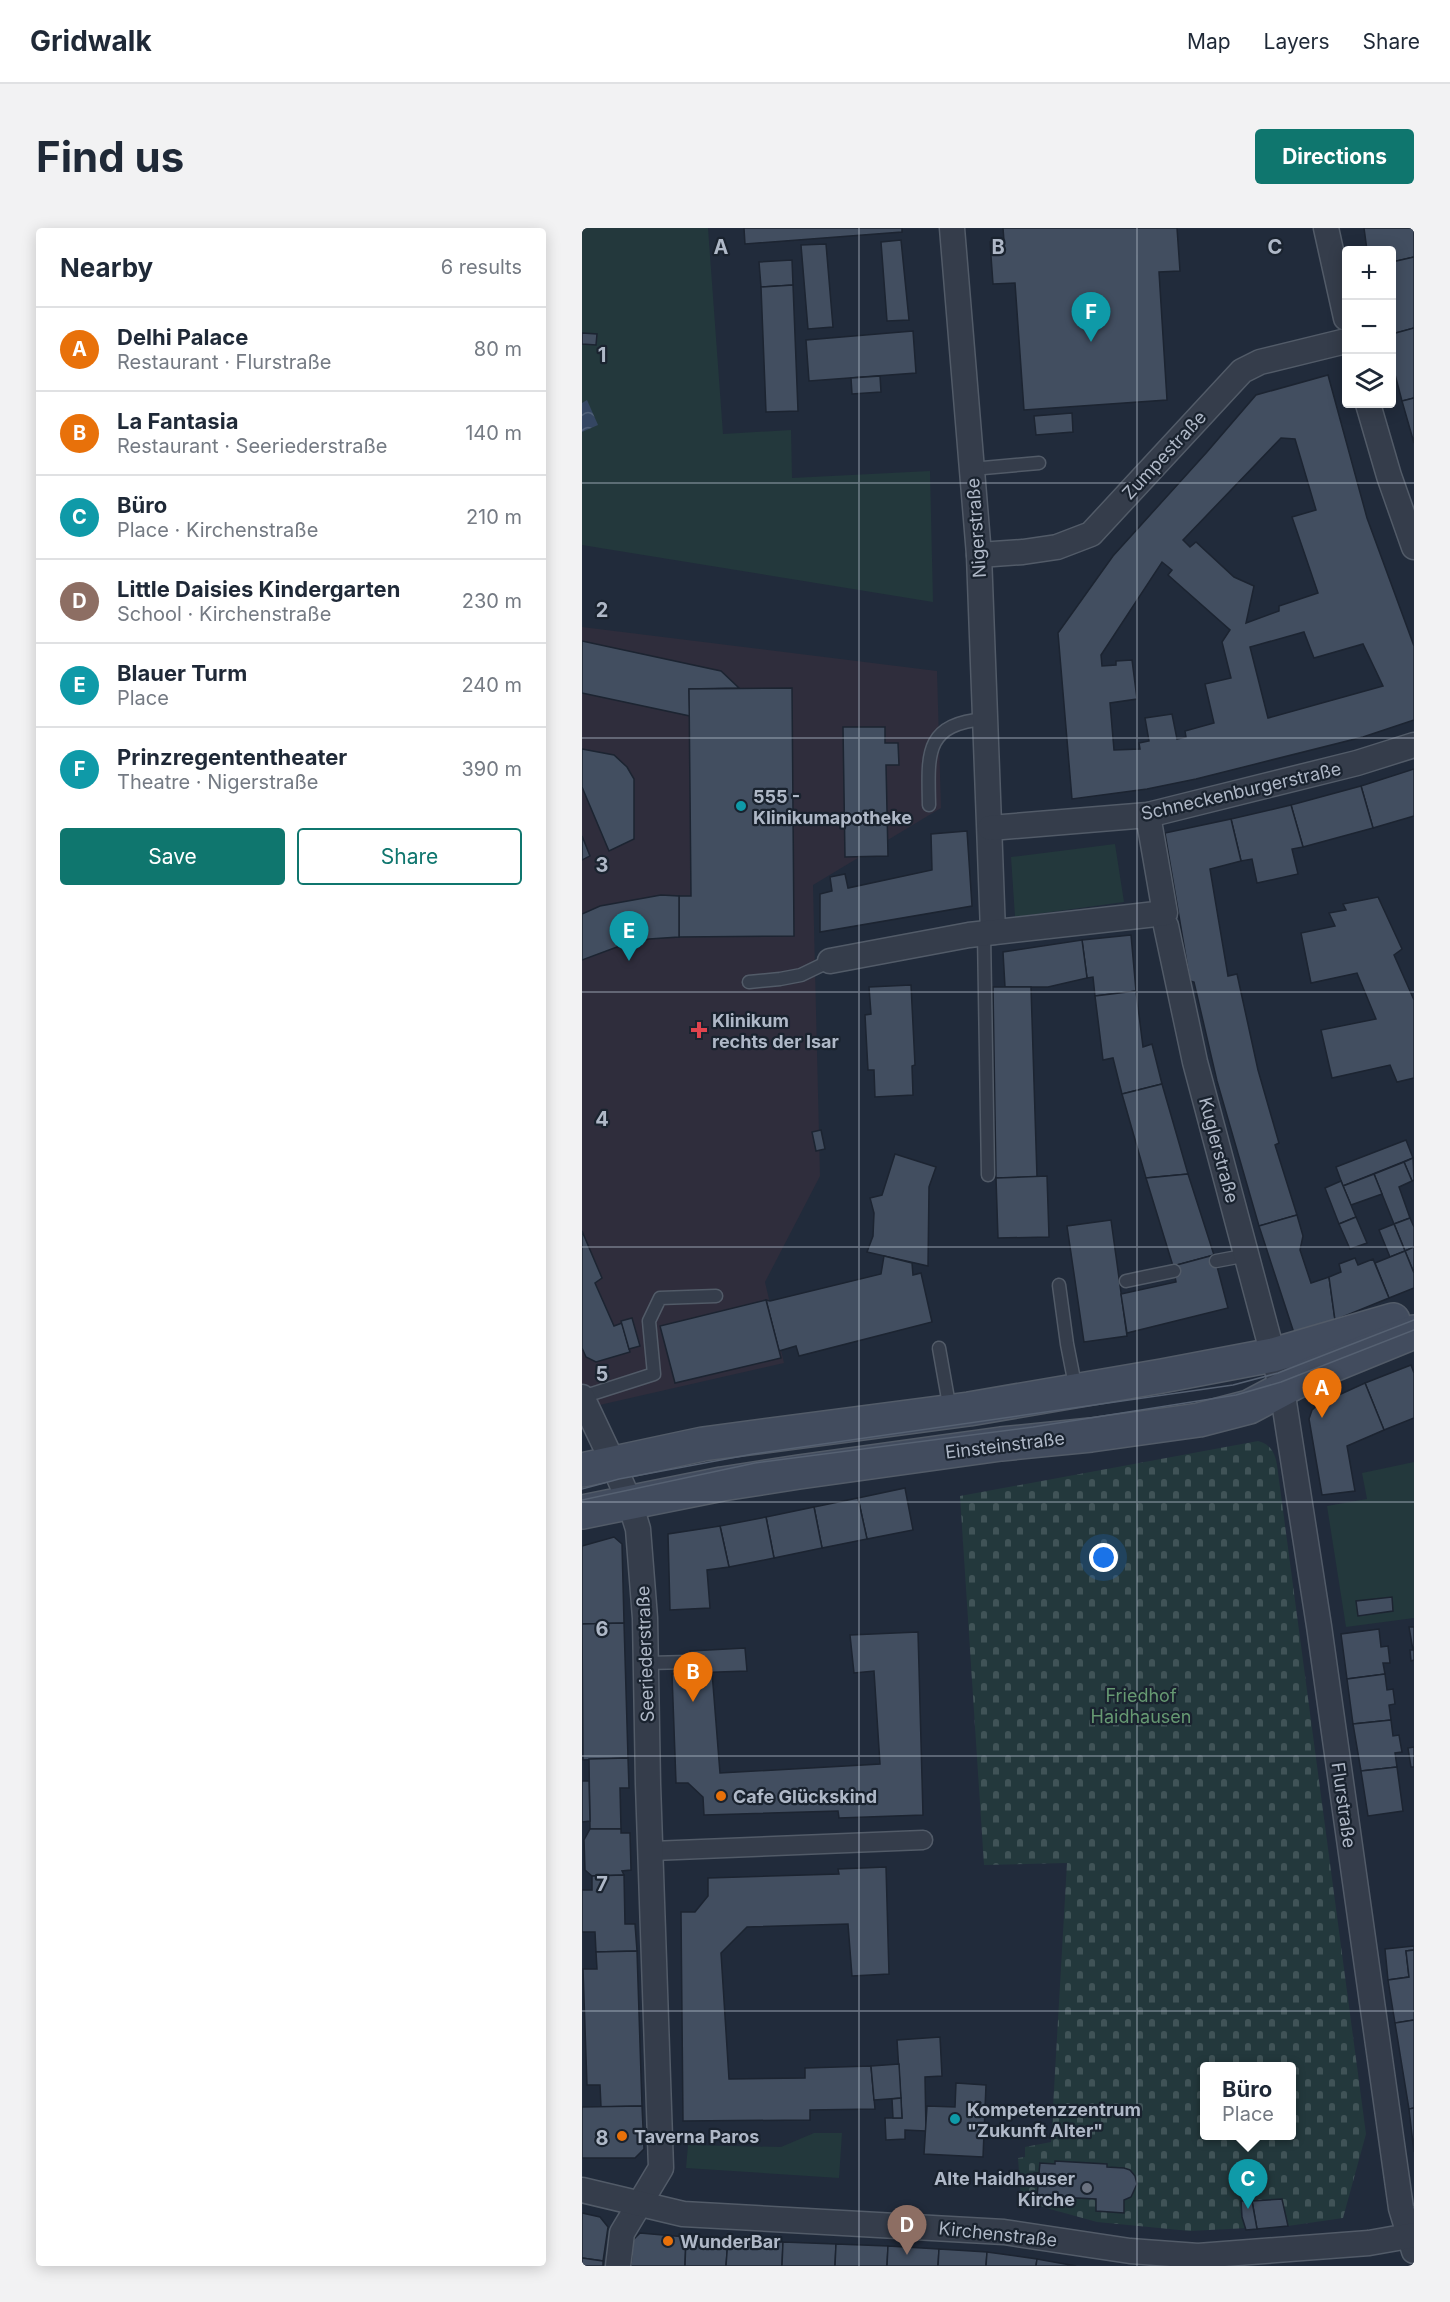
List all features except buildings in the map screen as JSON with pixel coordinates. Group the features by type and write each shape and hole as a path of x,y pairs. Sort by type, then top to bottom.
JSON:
{"main road":[{"name":"Einsteinstraße","path":"582,1512 722,1484 799,1472 1199,1420 1249,1407 1278,1372 1414,1314"},
{"name":"Einsteinstraße","path":"597,1466 708,1438 950,1411 1076,1390 1278,1372 1311,1374 1414,1332"}],"street":[{"name":"Nigerstraße","path":"952,228 979,555 990,828"},
{"path":"1326,228 1343,300"},
{"name":"Zumpestraße","path":"979,555 1057,547 1091,534 1242,371 1260,362 1342,342"},
{"path":"1369,408 1389,476 1414,547"},
{"name":"Schneckenburgerstraße","path":"990,828 1148,815 1357,764 1414,745"},
{"name":"Kuglerstraße","path":"1148,815 1165,920 1195,1062 1278,1372"},
{"path":"988,933 990,828"},
{"path":"830,961 988,933 1165,920"},
{"name":"Flurstraße","path":"1278,1372 1319,1626 1397,2186 1401,2208 1412,2241"},
{"name":"Seeriederstraße","path":"582,1397 597,1466 630,1503 638,1529 647,1663 648,1784 661,2168 622,2233 618,2266"},
{"path":"652,1851 923,1840"},
{"name":"Kirchenstraße","path":"582,2190 683,2214 1004,2232 1199,2261 1380,2242 1412,2241"}],"lane":[{"path":"972,469 1039,462"},
{"path":"929,805 928,761 933,746 947,728 963,721 985,719"},
{"path":"988,933 988,1176"},
{"path":"749,982 801,975 830,961"},
{"path":"1216,1262 1248,1255"},
{"path":"1126,1281 1174,1271"},
{"path":"1059,1285 1076,1390"},
{"path":"582,1397 654,1374 649,1321 660,1298 716,1296"},
{"path":"939,1348 950,1411"},
{"path":"647,1663 690,1662"}],"shaded area":[{"name":"Klinikum rechts der Isar","path":"582,627 937,671 941,808 813,885 820,1176 765,1282 784,1363 582,1409"}],"green space":[{"path":"582,228 708,228 723,434 791,430 792,478 930,471 933,602 582,545"},
{"path":"1115,844 1124,902 1015,917 1011,857"},
{"name":"Friedhof Haidhausen","path":"1258,1441 1269,1446 1277,1465 1366,2134 1343,2218 1288,2226 1190,2231 1097,2222 1021,2201 1018,2158 1025,2157 1025,2147 1051,2142 1067,1863 984,1865 960,1496"},
{"path":"1414,1462 1414,1618 1346,1627 1327,1506 1367,1499 1362,1473"},
{"path":"814,2133 842,2133 839,2178 686,2168 688,2145 781,2147"}],"water":[{"path":"587,400 598,425 582,432 582,403"}],"tram line":[{"path":"582,1489 619,1479 753,1454 1233,1385 1278,1373 1414,1320"},
{"path":"582,1500 755,1463 1033,1427 1236,1395 1281,1382 1414,1330"}],"place":[{"name":"Prinzregententheater","path":"1091,342"},
{"name":"555 - Klinikumapotheke","path":"741,806"},
{"name":"Blauer Turm","path":"629,961"},
{"name":"Klinikum rechts der Isar","path":"699,1030"},
{"name":"Delhi Palace","path":"1322,1418"},
{"name":"La Fantasia","path":"693,1702"},
{"name":"Cafe Glückskind","path":"721,1796"},
{"name":"Kompetenzzentrum \"Zukunft Alter\"","path":"955,2119"},
{"name":"Taverna Paros","path":"622,2136"},
{"name":"Alte Haidhauser Kirche","path":"1087,2188"},
{"name":"Büro","path":"1248,2209"},
{"name":"WunderBar","path":"668,2241"},
{"name":"Little Daisies Kindergarten","path":"907,2255"}]}
